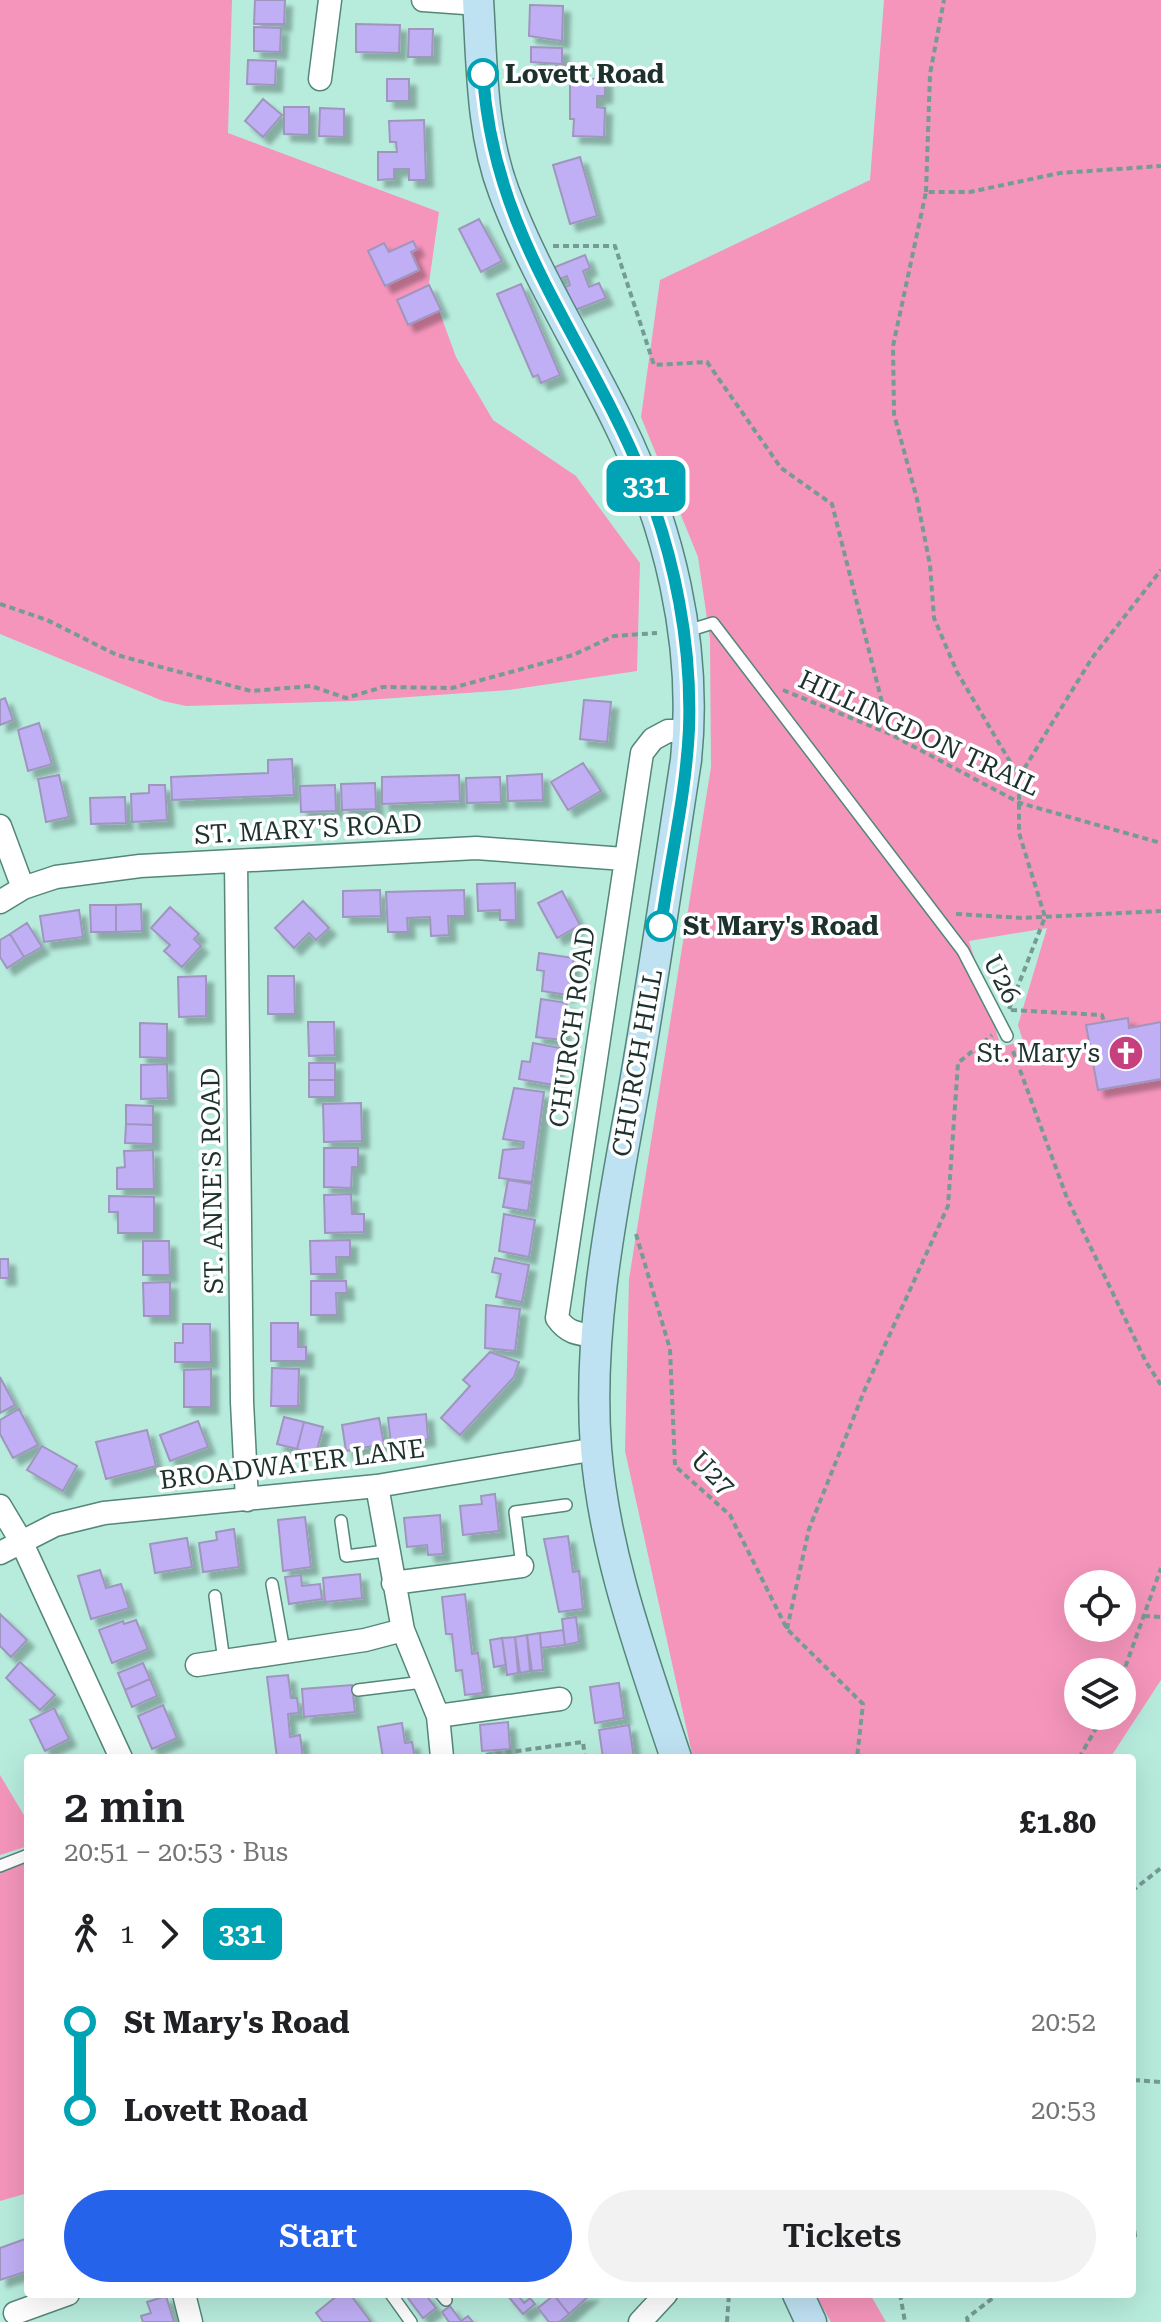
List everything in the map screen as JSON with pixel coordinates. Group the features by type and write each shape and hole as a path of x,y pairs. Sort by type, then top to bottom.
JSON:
{"street":[{"path":"320,79 330,0"},
{"path":"423,0 478,2"},
{"name":"CHURCH HILL","path":"478,2 486,119 503,191 526,246 618,421 645,482 668,553 684,632 689,731 660,932 618,1174 598,1336 596,1449 615,1556 675,1754"},
{"name":"CHURCH ROAD","path":"598,1336 565,1329 557,1318 624,859 642,753 653,739 668,731 689,731"},
{"path":"0,826 23,888"},
{"name":"ST. MARY'S ROAD","path":"0,902 23,888 56,877 93,871 236,861 476,848 624,859"},
{"name":"ST. ANNE'S ROAD","path":"236,861 242,1402 247,1500"},
{"name":"BROADWATER LANE","path":"0,1553 55,1525 104,1513 377,1486 596,1449"},
{"path":"377,1486 386,1551 403,1630 438,1716 443,1754"},
{"path":"0,1506 21,1541 119,1754"},
{"path":"393,1583 522,1566"},
{"path":"197,1665 403,1630"},
{"path":"438,1716 560,1699"},
{"path":"15,2313 56,2298"},
{"path":"185,2298 191,2322"},
{"path":"640,2322 662,2298"},
{"path":"800,2298 811,2322"}],"lane":[{"name":"U26","path":"684,632 713,623 963,951 1005,1032"},
{"path":"522,1566 515,1512 566,1505"},
{"path":"341,1521 346,1556 386,1551"},
{"path":"272,1584 284,1651"},
{"path":"215,1596 224,1661"},
{"path":"358,1690 423,1682"},
{"path":"0,1866 24,1857"},
{"path":"394,2298 411,2322"}],"path":[{"path":"787,1629 809,1529 865,1389 948,1206 958,1063 1005,1032 1009,1010 1045,917 1019,833 1019,777 957,672 934,618 930,565 917,499 894,414 893,346 926,192 930,74 944,0"},
{"path":"926,192 970,192 1060,173 1161,166"},
{"path":"526,246 615,246 654,365 707,362 781,468 832,504 890,734"},
{"path":"1019,777 1092,658 1161,570"},
{"path":"0,604 47,620 117,655 251,691 311,686 346,698 383,687 452,688 573,655 614,636 684,632"},
{"name":"HILLINGDON TRAIL","path":"755,678 890,734 1020,803 1161,843"},
{"path":"932,913 1045,917 1161,911"},
{"path":"993,1009 1102,1015 1104,1022"},
{"name":"U26","path":"1005,1032 1067,1198 1146,1362 1161,1385"},
{"name":"U27","path":"635,1232 670,1349 675,1466 730,1515 787,1629 863,1704 857,1754"},
{"path":"1129,1658 1161,1568"},
{"path":"1144,1616 1161,1617"},
{"path":"1081,1754 1095,1730"},
{"path":"495,1754 583,1742 584,1754"},
{"path":"1136,1888 1161,1868"},
{"path":"1136,2080 1161,2082"},
{"path":"727,2322 729,2298"},
{"path":"901,2298 905,2322"},
{"path":"968,2322 967,2318 993,2298"}],"shaded area":[{"path":"0,0 232,0 228,133 439,212 429,283 456,357 493,420 576,476 640,563 637,671 509,690 352,701 186,706 163,701 0,634"},
{"path":"884,0 1161,0 1161,1680 1136,1718 1136,1658 1064,1658 1064,1730 1128,1730 1113,1754 692,1754 625,1451 629,1279 711,767 710,639 698,557 641,417 660,280 870,180","holes":["1047,928 1018,1025 1023,1041 1001,1047 969,941"]},
{"path":"0,1775 24,1815 24,1847 0,1855"},
{"path":"24,1851 24,2194 0,2201 0,1858"},
{"path":"817,2298 872,2298 886,2322 831,2322"}],"building":[{"path":"255,0 285,0 284,24 254,24"},
{"path":"530,5 563,6 562,41 529,36"},
{"path":"356,24 400,25 399,53 356,52"},
{"path":"254,27 281,28 280,52 254,51"},
{"path":"409,29 433,29 432,57 408,57"},
{"path":"531,47 562,48 562,64 531,62"},
{"path":"248,60 276,61 275,85 247,84"},
{"path":"387,79 409,79 409,101 387,101"},
{"path":"570,79 605,79 605,96 597,96 597,107 605,108 604,137 573,136"},
{"path":"263,99 282,115 263,137 245,121"},
{"path":"284,107 309,107 309,135 284,134"},
{"path":"320,108 344,109 344,137 319,136"},
{"path":"424,120 426,180 409,180 409,169 394,169 394,179 378,180 378,152 397,152 396,142 390,142 389,121"},
{"path":"580,157 597,216 570,224 553,165"},
{"path":"479,219 502,261 481,272 459,229"},
{"path":"413,241 417,249 411,252 419,270 385,286 368,251 384,243 389,252"},
{"path":"585,255 590,268 583,271 589,287 599,283 606,298 575,310 565,287 570,285 567,276 555,281 550,269"},
{"path":"521,284 560,375 541,383 538,375 533,377 497,294"},
{"path":"429,285 441,310 408,325 397,300"},
{"path":"5,698 13,720 0,725 0,700"},
{"path":"584,700 611,702 607,742 580,739"},
{"path":"39,723 52,764 28,771 18,730"},
{"path":"292,759 294,795 172,800 171,777 268,773 268,760"},
{"path":"583,763 601,791 568,810 551,782"},
{"path":"542,774 543,800 508,801 507,776"},
{"path":"59,775 69,817 46,822 38,779"},
{"path":"459,775 460,801 382,804 382,777"},
{"path":"500,777 501,802 467,803 466,778"},
{"path":"375,783 376,809 342,810 341,784"},
{"path":"149,785 165,785 167,820 132,822 131,794 149,793"},
{"path":"335,785 336,811 301,812 300,786"},
{"path":"125,797 126,823 91,824 90,798"},
{"path":"515,883 516,920 500,920 500,910 478,911 477,884"},
{"path":"380,890 381,916 343,917 343,891"},
{"path":"464,890 465,916 448,916 449,935 431,936 430,917 407,918 408,932 388,932 386,892"},
{"path":"562,891 580,925 557,938 538,903"},
{"path":"303,901 329,928 316,940 309,933 294,948 275,928"},
{"path":"141,904 142,931 116,932 116,905"},
{"path":"90,905 116,905 116,932 91,932"},
{"path":"170,907 199,934 194,939 201,946 182,967 164,951 170,945 151,928"},
{"path":"79,910 83,937 44,942 40,916"},
{"path":"27,923 42,947 24,957 10,934"},
{"path":"10,934 24,957 7,968 0,957 0,940"},
{"path":"539,953 574,958 568,995 542,991 544,971 537,970"},
{"path":"206,976 206,1016 179,1017 178,977"},
{"path":"268,976 294,976 295,1014 268,1014"},
{"path":"541,999 567,1003 562,1040 536,1037"},
{"name":"St. Mary's","path":"1128,1018 1129,1028 1161,1022 1161,1079 1098,1090 1086,1025"},
{"path":"308,1022 334,1022 335,1055 309,1056"},
{"path":"140,1023 167,1024 167,1058 140,1057"},
{"path":"533,1043 560,1048 554,1085 519,1079 522,1061 530,1062"},
{"path":"309,1063 335,1063 335,1080 309,1080"},
{"path":"167,1064 168,1098 141,1099 141,1065"},
{"path":"309,1080 335,1080 335,1097 309,1097"},
{"path":"514,1088 544,1092 532,1182 499,1178 503,1150 523,1148 524,1142 503,1139"},
{"path":"361,1103 362,1141 324,1142 323,1104"},
{"path":"126,1105 153,1106 153,1125 126,1124"},
{"path":"126,1124 153,1125 153,1144 125,1143"},
{"path":"324,1148 358,1148 358,1167 352,1167 351,1188 324,1187"},
{"path":"153,1150 154,1189 117,1189 117,1168 125,1167 124,1151"},
{"path":"508,1180 532,1184 528,1211 503,1207"},
{"path":"351,1194 352,1214 364,1214 364,1232 325,1233 324,1195"},
{"path":"109,1196 154,1197 154,1233 118,1233 118,1212 109,1212"},
{"path":"504,1214 535,1220 529,1257 499,1251"},
{"path":"350,1240 350,1257 336,1257 337,1274 311,1274 310,1241"},
{"path":"143,1241 169,1241 170,1275 143,1275"},
{"path":"495,1258 529,1265 522,1302 496,1297 501,1274 492,1272"},
{"path":"0,1259 8,1259 9,1278 0,1278"},
{"path":"311,1281 346,1281 347,1293 336,1293 337,1315 311,1315"},
{"path":"170,1282 170,1316 144,1316 143,1283"},
{"path":"486,1305 520,1309 515,1351 485,1348"},
{"path":"271,1323 298,1323 298,1347 306,1347 306,1361 271,1361"},
{"path":"183,1324 210,1324 211,1362 175,1362 175,1343 183,1343"},
{"path":"490,1352 519,1362 514,1377 460,1435 441,1418 470,1386 463,1380"},
{"path":"272,1368 299,1369 298,1406 271,1406"},
{"path":"211,1369 211,1407 184,1407 184,1370"},
{"path":"0,1377 15,1405 0,1413"},
{"path":"19,1409 38,1445 13,1458 0,1434 0,1420"},
{"path":"426,1414 428,1439 391,1444 388,1418"},
{"path":"284,1417 304,1422 297,1449 277,1444"},
{"path":"379,1418 384,1444 346,1451 342,1425"},
{"path":"198,1421 208,1447 170,1461 160,1435"},
{"path":"304,1422 323,1427 316,1454 297,1449"},
{"path":"147,1430 156,1466 106,1479 96,1442"},
{"path":"42,1446 77,1466 63,1491 27,1470"},
{"path":"495,1494 499,1531 463,1535 460,1506 482,1504 481,1496"},
{"path":"440,1515 443,1554 428,1555 427,1545 407,1547 404,1518"},
{"path":"305,1517 311,1567 283,1571 278,1520"},
{"path":"234,1529 239,1567 203,1572 199,1543 217,1540 216,1532"},
{"path":"568,1536 573,1572 579,1571 583,1609 559,1612 544,1539"},
{"path":"187,1538 192,1567 155,1573 150,1544"},
{"path":"100,1570 106,1588 121,1584 129,1608 91,1619 78,1576"},
{"path":"360,1574 362,1598 325,1602 323,1578"},
{"path":"301,1575 302,1586 320,1584 322,1599 289,1604 285,1577"},
{"path":"465,1594 472,1654 478,1653 483,1693 465,1695 462,1670 456,1671 452,1634 446,1634 442,1597"},
{"path":"0,1614 27,1640 11,1657 0,1646"},
{"path":"576,1617 579,1642 565,1645 562,1619"},
{"path":"136,1620 148,1649 112,1663 99,1630 123,1621 124,1624"},
{"path":"563,1630 565,1645 541,1648 540,1633"},
{"path":"540,1633 543,1670 532,1671 527,1635"},
{"path":"527,1635 530,1671 520,1673 515,1637"},
{"path":"515,1637 518,1673 507,1675 502,1638"},
{"path":"502,1638 506,1665 494,1667 490,1640"},
{"path":"20,1662 55,1695 40,1710 6,1678"},
{"path":"143,1663 150,1679 125,1690 118,1673"},
{"path":"288,1675 291,1698 297,1698 299,1713 288,1714 290,1737 300,1735 302,1754 277,1754 267,1677"},
{"path":"150,1679 157,1696 132,1707 125,1690"},
{"path":"619,1683 624,1718 595,1723 590,1687"},
{"path":"352,1685 355,1712 304,1717 302,1689"},
{"path":"163,1705 177,1738 152,1749 138,1716"},
{"path":"54,1708 69,1739 45,1751 30,1720"},
{"path":"508,1722 510,1749 482,1751 480,1725"},
{"path":"402,1723 405,1743 412,1742 414,1754 382,1754 378,1727"},
{"path":"629,1725 633,1754 602,1754 599,1730"},
{"path":"24,2239 24,2272 0,2280 0,2248"},
{"path":"167,2298 174,2322 143,2322 141,2316 151,2313 147,2302"},
{"path":"334,2298 353,2298 371,2322 323,2322 316,2313"},
{"path":"408,2298 428,2298 436,2308 423,2318"},
{"path":"510,2298 520,2298 524,2303 530,2298 535,2304 523,2314"},
{"path":"550,2298 556,2298 569,2314 559,2322 549,2322 538,2308"},
{"path":"556,2298 587,2298 569,2314"},
{"path":"450,2306 461,2321 468,2316 473,2322 449,2322 442,2312"}],"bus line":[{"name":"331","path":"483,74 486,119 503,191 534,265 618,421 645,482 668,553 687,653 689,731 661,926"}],"place":[{"name":"Lovett Road","path":"483,74"},
{"name":"St Mary's Road","path":"661,926"},
{"name":"St. Mary's","path":"1126,1053"}]}
